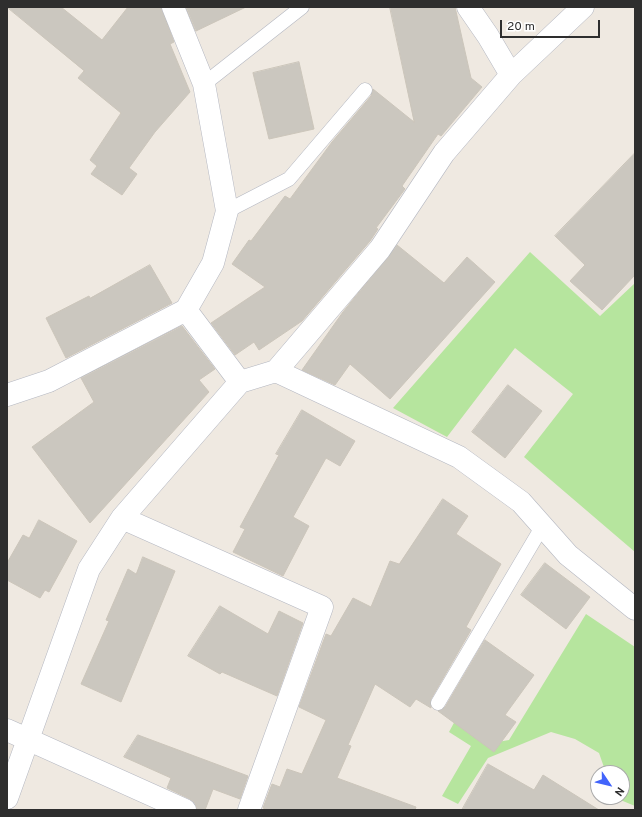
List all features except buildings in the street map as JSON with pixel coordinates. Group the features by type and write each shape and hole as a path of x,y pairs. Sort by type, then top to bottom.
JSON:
{"street":[{"path":"7,395 49,381 186,310 213,264 227,211 204,84 173,7"},
{"path":"468,7 488,36 511,75"},
{"path":"7,798 89,569 122,518 240,382 276,371 380,249 444,153 511,75 583,7"},
{"path":"186,310 240,382"},
{"path":"276,371 459,457 521,502 568,554 635,609"},
{"path":"122,518 322,607 249,810"},
{"path":"7,730 185,810"}],"lane":[{"path":"204,84 302,7"},
{"path":"227,211 289,179 364,90"},
{"path":"438,703 542,527"}],"green space":[{"path":"530,252 600,316 635,283 635,552 524,457 573,394 515,348 447,437 393,408"},
{"path":"586,614 635,647 635,806 630,804 630,765 603,765 599,753 575,739 551,732 488,758 458,804 442,796 471,746 449,732 456,719 492,743 509,740"}]}
